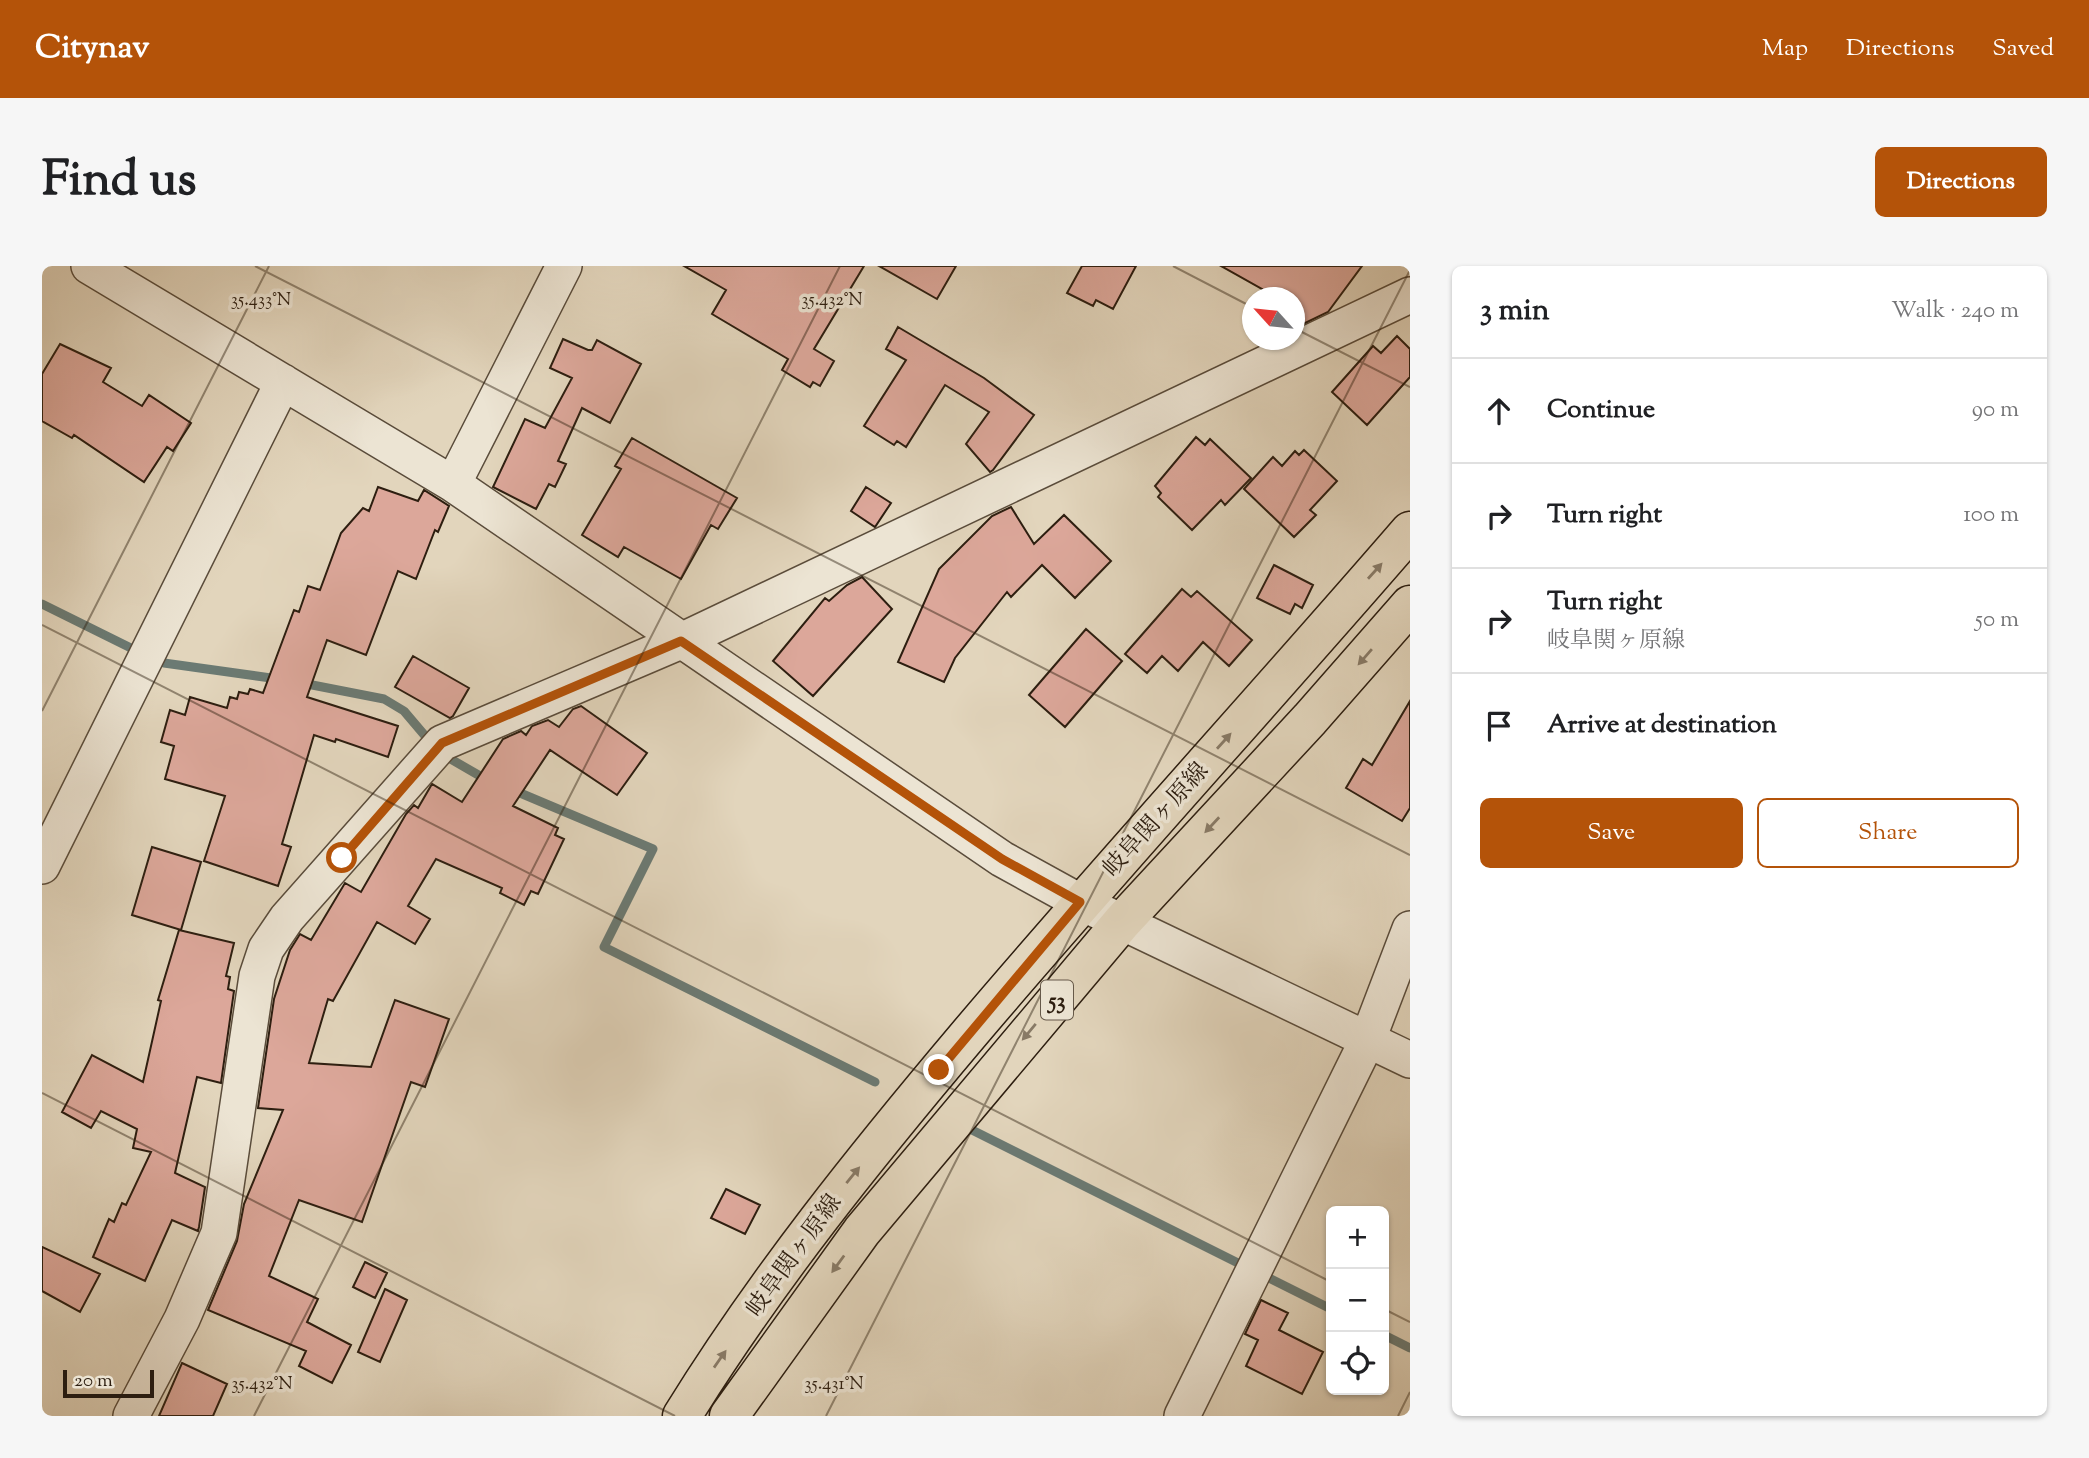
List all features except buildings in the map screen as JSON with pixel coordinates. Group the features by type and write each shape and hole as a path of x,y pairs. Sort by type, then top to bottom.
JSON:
{"main road":[{"name":"岐阜関ヶ原線","path":"682,1416 829,1203 1080,902 1410,531"},
{"name":"岐阜関ヶ原線","path":"729,1416 862,1231 1122,922 1310,719 1410,605"}],"street":[{"path":"89,266 453,484 1002,859 1080,902 1410,1060"},
{"path":"453,484 564,266"},
{"path":"131,1416 182,1319 219,1233 257,976 266,949 286,918 442,743 681,641 1410,295"},
{"path":"42,866 283,382"},
{"path":"1182,1416 1368,1039 1410,929"}],"waterway":[{"path":"42,604 141,653"},
{"path":"154,658 164,663 278,679"},
{"path":"302,683 384,699 404,711 432,744"},
{"path":"442,754 487,780"},
{"path":"513,790 653,849 604,947 875,1082"},
{"path":"972,1130 1246,1267"},
{"path":"1259,1273 1326,1306"},
{"path":"1389,1338 1410,1348"}],"route":[{"path":"342,858 442,743 681,641 1002,859 1080,902 939,1070"}]}
